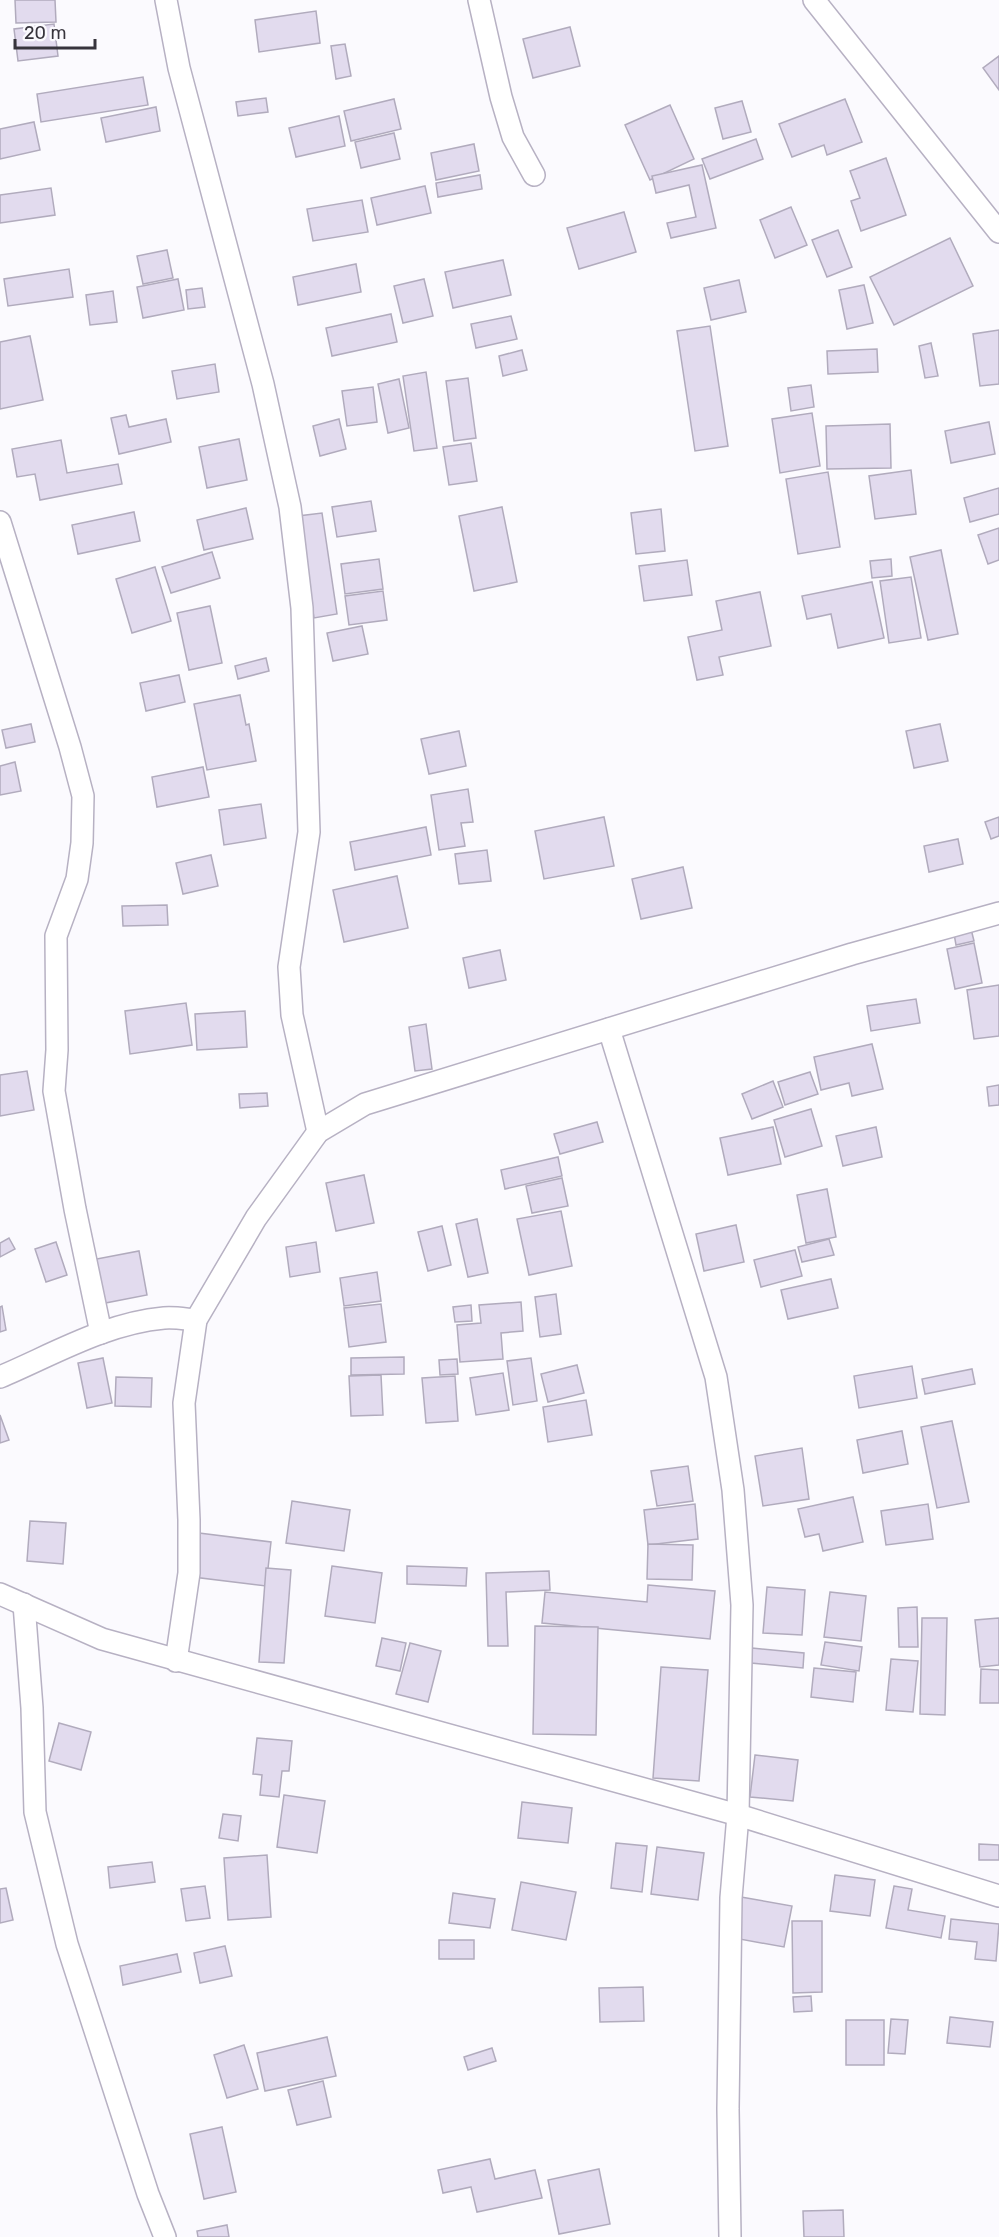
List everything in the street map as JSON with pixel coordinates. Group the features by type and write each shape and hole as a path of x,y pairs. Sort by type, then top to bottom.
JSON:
{"street":[{"path":"166,0 179,68 264,384 290,507 302,608 309,832 289,967 292,1015 318,1132"},
{"path":"479,0 501,97 513,137 534,175"},
{"path":"813,0 999,232"},
{"path":"0,522 83,796 82,843 77,879 56,936 57,1050 54,1091 100,1333"},
{"path":"176,1661 189,1573 184,1403 196,1320 256,1218 318,1132 364,1104 852,954 999,913"},
{"path":"609,1029 716,1377 734,1490 742,1605 738,1815 731,1922 728,2109 730,2237"},
{"path":"0,1377 100,1333 138,1322 166,1318 196,1320"},
{"path":"0,1594 102,1639 738,1815 999,1896"},
{"path":"24,1604 32,1708 35,1812 67,1944 148,2194 165,2237"}],"building":[{"path":"15,0 55,0 56,22 16,23"},
{"path":"316,11 320,43 259,52 255,20"},
{"path":"54,24 58,56 18,61 14,29"},
{"path":"570,27 580,66 533,78 523,39"},
{"path":"345,44 351,76 336,79 331,46"},
{"path":"999,56 999,90 983,68"},
{"path":"143,77 148,105 41,122 37,94"},
{"path":"266,98 268,112 238,116 236,102"},
{"path":"394,99 401,129 351,141 344,111"},
{"path":"845,99 862,142 827,155 824,145 792,157 779,124"},
{"path":"742,101 751,132 723,139 715,108"},
{"path":"670,105 694,159 650,180 625,125"},
{"path":"156,107 160,131 106,142 101,118"},
{"path":"339,116 345,146 296,157 289,128"},
{"path":"34,122 40,150 0,159 0,129"},
{"path":"394,133 400,159 361,168 355,142"},
{"path":"756,139 763,159 710,179 702,159"},
{"path":"474,144 479,171 436,180 431,153"},
{"path":"886,158 906,215 861,231 851,201 860,198 850,171"},
{"path":"702,165 716,228 671,238 667,223 696,217 689,185 656,193 652,176"},
{"path":"480,175 482,189 438,197 436,183"},
{"path":"425,186 431,213 377,225 371,198"},
{"path":"51,188 55,215 0,223 0,195"},
{"path":"362,200 368,232 313,241 307,209"},
{"path":"791,207 807,245 775,258 760,220"},
{"path":"624,212 636,252 579,269 567,228"},
{"path":"838,230 852,267 827,277 812,240"},
{"path":"950,238 973,286 894,325 870,277"},
{"path":"167,250 173,278 143,284 137,256"},
{"path":"503,260 511,295 453,308 445,272"},
{"path":"356,264 361,292 298,305 293,277"},
{"path":"69,269 73,297 8,306 4,279"},
{"path":"178,279 184,310 143,318 137,287"},
{"path":"424,279 433,316 403,323 394,286"},
{"path":"739,280 746,312 711,320 704,288"},
{"path":"864,285 873,323 847,329 839,290"},
{"path":"202,288 205,307 188,309 186,290"},
{"path":"113,291 117,322 90,325 86,295"},
{"path":"391,314 397,342 332,356 326,328"},
{"path":"511,316 517,339 476,348 471,324"},
{"path":"710,326 728,446 695,451 677,331"},
{"path":"999,330 999,384 980,386 973,334"},
{"path":"30,336 43,400 0,409 0,342"},
{"path":"931,343 938,376 925,378 919,346"},
{"path":"877,349 878,372 828,374 827,351"},
{"path":"522,350 527,370 503,376 499,356"},
{"path":"215,364 219,392 177,399 172,371"},
{"path":"426,372 437,448 414,451 403,376"},
{"path":"468,378 476,438 454,441 446,381"},
{"path":"399,379 409,428 388,433 378,384"},
{"path":"811,385 814,407 791,411 788,388"},
{"path":"373,387 377,422 347,426 342,391"},
{"path":"812,413 820,466 780,473 772,419"},
{"path":"126,415 129,427 166,419 171,442 119,454 111,418"},
{"path":"339,419 346,449 320,456 313,426"},
{"path":"989,422 995,454 951,463 945,431"},
{"path":"890,424 891,468 827,469 826,426"},
{"path":"239,439 247,480 207,488 199,447"},
{"path":"61,440 67,473 118,464 122,484 40,500 35,474 17,477 12,449"},
{"path":"471,443 477,481 449,485 443,447"},
{"path":"911,470 916,514 875,519 869,476"},
{"path":"828,472 840,547 798,554 786,479"},
{"path":"999,488 999,514 970,522 964,498"},
{"path":"371,501 376,531 337,537 332,507"},
{"path":"502,507 517,582 474,591 459,516"},
{"path":"246,508 253,539 204,550 197,520"},
{"path":"661,509 665,551 636,554 631,513"},
{"path":"134,512 140,541 78,554 72,525"},
{"path":"322,513 337,614 314,618 298,516"},
{"path":"999,528 999,560 988,564 978,535"},
{"path":"941,550 958,634 928,640 910,557"},
{"path":"212,552 220,578 171,593 162,567"},
{"path":"379,559 383,589 345,594 341,564"},
{"path":"891,559 892,576 872,578 870,561"},
{"path":"687,560 692,595 644,601 639,566"},
{"path":"155,567 171,621 132,633 116,579"},
{"path":"911,577 921,638 889,643 880,581"},
{"path":"872,582 884,638 838,648 831,614 807,619 802,596"},
{"path":"383,591 387,620 349,625 345,596"},
{"path":"760,592 771,646 719,657 723,675 697,680 688,637 722,630 716,601"},
{"path":"210,606 222,663 189,670 177,613"},
{"path":"362,626 368,654 333,661 327,633"},
{"path":"266,658 269,671 238,679 235,666"},
{"path":"179,675 185,702 146,711 140,683"},
{"path":"240,695 246,725 249,724 256,761 207,770 194,704"},
{"path":"31,724 35,742 6,748 2,730"},
{"path":"940,724 948,761 914,768 906,731"},
{"path":"459,731 466,766 429,774 421,739"},
{"path":"15,762 21,791 0,795 0,766"},
{"path":"203,767 209,797 157,807 152,777"},
{"path":"468,789 473,822 461,823 465,846 439,850 431,795"},
{"path":"261,804 266,838 224,845 219,810"},
{"path":"604,817 614,866 544,879 535,831"},
{"path":"999,817 999,836 991,839 985,822"},
{"path":"426,827 431,855 355,870 350,842"},
{"path":"958,839 963,864 929,872 924,846"},
{"path":"487,850 491,881 459,884 455,854"},
{"path":"211,855 218,886 183,894 176,863"},
{"path":"683,867 692,908 641,919 632,879"},
{"path":"397,876 408,928 344,942 333,890"},
{"path":"167,905 168,925 123,926 122,906"},
{"path":"970,925 974,941 956,945 953,928"},
{"path":"974,943 982,983 955,989 947,949"},
{"path":"500,950 506,980 469,988 463,958"},
{"path":"999,985 999,1036 974,1039 967,990"},
{"path":"916,999 920,1023 871,1031 867,1006"},
{"path":"186,1003 192,1045 130,1054 125,1011"},
{"path":"245,1011 247,1047 197,1050 195,1014"},
{"path":"426,1024 432,1069 415,1071 409,1027"},
{"path":"872,1044 883,1089 852,1096 849,1083 821,1090 814,1057"},
{"path":"27,1071 34,1110 0,1116 0,1075"},
{"path":"810,1072 818,1094 785,1105 778,1082"},
{"path":"773,1081 783,1107 752,1119 742,1094"},
{"path":"999,1085 999,1105 989,1106 987,1087"},
{"path":"267,1093 268,1106 240,1108 239,1094"},
{"path":"811,1109 822,1146 785,1157 774,1120"},
{"path":"597,1122 603,1142 560,1154 554,1134"},
{"path":"773,1127 781,1164 728,1175 720,1138"},
{"path":"876,1127 882,1157 843,1166 836,1136"},
{"path":"558,1157 562,1176 505,1189 501,1170"},
{"path":"364,1175 374,1223 336,1231 326,1183"},
{"path":"562,1178 568,1206 532,1213 526,1186"},
{"path":"827,1189 836,1237 806,1243 797,1195"},
{"path":"561,1211 572,1266 529,1275 517,1219"},
{"path":"477,1219 488,1273 468,1277 456,1224"},
{"path":"736,1225 744,1262 704,1271 696,1234"},
{"path":"442,1226 451,1265 428,1271 418,1232"},
{"path":"9,1238 15,1249 0,1257 0,1243"},
{"path":"829,1239 834,1255 802,1262 798,1247"},
{"path":"56,1242 67,1275 46,1282 35,1249"},
{"path":"316,1242 320,1272 290,1277 286,1247"},
{"path":"795,1250 802,1276 761,1287 754,1260"},
{"path":"139,1251 147,1295 95,1305 86,1261"},
{"path":"377,1272 381,1301 344,1306 340,1278"},
{"path":"831,1279 838,1308 788,1319 781,1290"},
{"path":"556,1294 561,1334 540,1337 535,1297"},
{"path":"521,1302 523,1331 501,1333 503,1359 460,1362 457,1325 481,1323 479,1305"},
{"path":"381,1304 386,1342 349,1347 344,1308"},
{"path":"471,1305 472,1321 455,1322 453,1307"},
{"path":"2,1306 6,1330 0,1332 0,1307"},
{"path":"404,1357 404,1374 351,1375 351,1358"},
{"path":"103,1358 112,1403 87,1408 78,1363"},
{"path":"531,1358 537,1401 513,1405 507,1361"},
{"path":"457,1359 458,1374 440,1375 439,1360"},
{"path":"577,1365 584,1393 548,1402 541,1374"},
{"path":"912,1366 917,1398 859,1408 854,1376"},
{"path":"972,1369 975,1384 925,1394 922,1379"},
{"path":"503,1373 509,1410 476,1415 470,1378"},
{"path":"381,1375 383,1415 351,1416 349,1376"},
{"path":"455,1376 458,1421 426,1423 422,1378"},
{"path":"116,1377 152,1378 151,1407 115,1406"},
{"path":"586,1400 592,1435 548,1442 543,1407"},
{"path":"0,1415 9,1440 0,1443"},
{"path":"952,1421 969,1502 937,1508 921,1427"},
{"path":"902,1431 908,1464 863,1473 857,1440"},
{"path":"802,1448 809,1499 763,1506 755,1456"},
{"path":"688,1466 693,1501 657,1506 651,1471"},
{"path":"853,1497 863,1542 823,1551 819,1534 805,1537 798,1509"},
{"path":"292,1501 350,1510 344,1551 286,1543"},
{"path":"695,1504 698,1539 648,1545 644,1510"},
{"path":"928,1504 933,1539 886,1545 881,1511"},
{"path":"30,1521 66,1523 63,1564 27,1561"},
{"path":"199,1533 271,1542 266,1586 193,1577"},
{"path":"648,1544 693,1545 692,1580 647,1579"},
{"path":"332,1566 382,1573 375,1623 325,1616"},
{"path":"407,1566 467,1568 466,1586 407,1584"},
{"path":"266,1568 291,1570 284,1663 259,1662"},
{"path":"549,1571 550,1590 506,1592 508,1646 488,1646 486,1573"},
{"path":"648,1585 715,1591 710,1639 542,1623 545,1592 647,1602"},
{"path":"767,1587 805,1590 802,1635 763,1633"},
{"path":"830,1592 866,1596 861,1641 824,1637"},
{"path":"917,1607 918,1647 899,1647 898,1608"},
{"path":"922,1618 947,1618 945,1715 920,1714"},
{"path":"999,1618 999,1665 980,1667 975,1620"},
{"path":"535,1626 598,1627 596,1735 533,1734"},
{"path":"382,1638 406,1643 400,1671 376,1666"},
{"path":"825,1642 862,1647 859,1671 821,1665"},
{"path":"410,1643 441,1651 428,1702 396,1694"},
{"path":"752,1648 804,1653 803,1668 751,1663"},
{"path":"891,1659 918,1661 913,1712 886,1710"},
{"path":"661,1667 708,1670 699,1781 653,1778"},
{"path":"814,1668 856,1672 853,1702 811,1697"},
{"path":"981,1669 999,1670 999,1703 980,1703"},
{"path":"59,1723 91,1732 81,1770 49,1761"},
{"path":"257,1738 292,1741 289,1771 282,1771 279,1797 260,1795 262,1775 253,1774"},
{"path":"755,1755 798,1760 793,1801 750,1797"},
{"path":"284,1795 325,1801 317,1853 277,1847"},
{"path":"522,1802 572,1808 568,1843 518,1838"},
{"path":"223,1814 241,1816 238,1841 219,1838"},
{"path":"616,1843 647,1846 642,1892 611,1888"},
{"path":"979,1844 999,1845 999,1860 979,1860"},
{"path":"657,1847 704,1853 698,1900 651,1894"},
{"path":"267,1855 271,1917 228,1920 224,1858"},
{"path":"152,1862 155,1882 110,1888 108,1867"},
{"path":"835,1875 875,1880 870,1916 830,1911"},
{"path":"521,1882 576,1892 566,1940 512,1930"},
{"path":"205,1886 210,1918 186,1921 181,1889"},
{"path":"894,1886 912,1889 908,1910 945,1916 941,1938 886,1928"},
{"path":"6,1888 13,1920 0,1923 0,1889"},
{"path":"453,1893 495,1899 490,1928 449,1923"},
{"path":"741,1897 792,1906 784,1947 734,1938"},
{"path":"951,1919 999,1924 996,1961 975,1959 977,1942 949,1939"},
{"path":"792,1921 822,1921 822,1992 793,1993"},
{"path":"439,1940 474,1940 474,1959 439,1959"},
{"path":"225,1946 232,1976 200,1983 194,1953"},
{"path":"177,1954 181,1972 123,1985 120,1966"},
{"path":"643,1987 644,2021 600,2022 599,1988"},
{"path":"811,1996 812,2011 794,2012 793,1997"},
{"path":"950,2017 993,2022 990,2047 947,2043"},
{"path":"891,2019 908,2020 905,2054 888,2053"},
{"path":"846,2020 884,2020 884,2065 846,2065"},
{"path":"327,2037 336,2076 265,2091 257,2053"},
{"path":"244,2045 258,2089 227,2098 214,2055"},
{"path":"492,2048 496,2061 468,2070 464,2057"},
{"path":"323,2081 331,2117 297,2125 288,2090"},
{"path":"222,2127 236,2192 204,2199 190,2134"},
{"path":"490,2159 495,2179 535,2170 542,2198 477,2212 471,2187 443,2193 438,2170"},
{"path":"599,2169 610,2224 559,2234 548,2180"},
{"path":"843,2210 844,2237 804,2237 803,2211"},
{"path":"227,2225 229,2237 198,2237 197,2231"}]}
